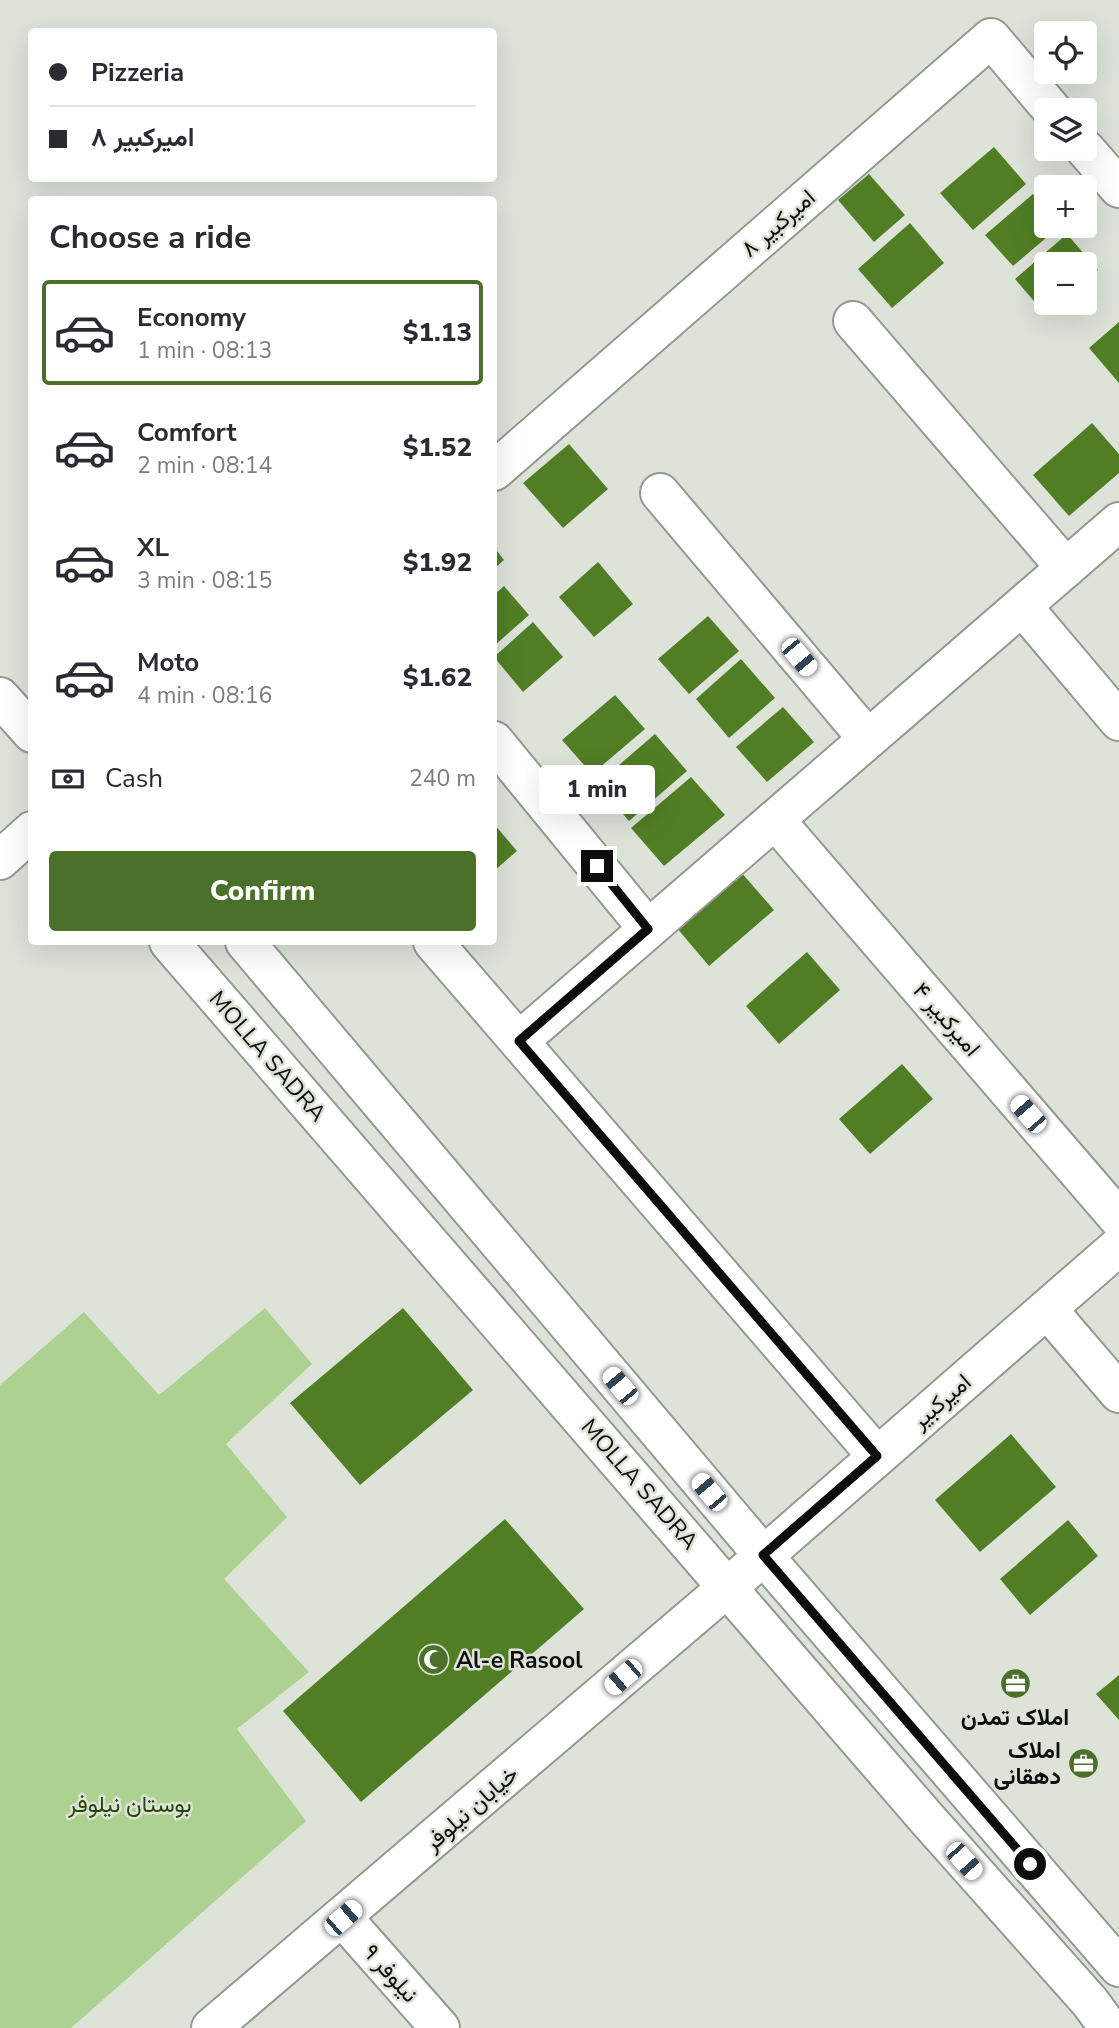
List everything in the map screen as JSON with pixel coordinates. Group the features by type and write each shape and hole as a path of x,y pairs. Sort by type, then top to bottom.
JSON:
{"street":[{"name":"امیرکبیر ۸","path":"497,468 991,38 1042,98"},
{"path":"1095,161 1119,188"},
{"path":"853,321 1066,568"},
{"path":"660,493 868,739"},
{"path":"519,1041 1119,522"},
{"path":"1022,606 1119,722"},
{"path":"0,697 28,728"},
{"path":"497,745 648,929"},
{"name":"امیرکبیر ۴","path":"775,820 1119,1219"},
{"path":"0,860 28,835"},
{"name":"MOLLA SADRA","path":"172,945 1109,2028"},
{"name":"MOLLA SADRA","path":"248,945 763,1555 1119,1967"},
{"path":"436,945 877,1456"},
{"name":"امیرکبیر","path":"763,1555 1119,1246"},
{"path":"1046,1309 1119,1393"},
{"name":"خیابان نیلوفر","path":"211,2028 343,1918 763,1555"},
{"name":"نیلوفر ۹","path":"343,1918 440,2028"}],"green space":[{"name":"بوستان نیلوفر","path":"265,1308 312,1364 226,1444 287,1517 224,1579 309,1672 237,1729 306,1821 71,2028 0,2028 0,1385 84,1312 159,1395"}],"building":[{"path":"994,147 1026,184 973,230 940,193"},
{"path":"869,174 905,215 874,242 838,200"},
{"path":"1033,194 1034,238 1046,238 1013,266 985,235"},
{"path":"910,223 944,263 892,308 858,269"},
{"path":"1062,238 1070,238 1082,252 1046,252"},
{"path":"1034,263 1034,301 1015,279"},
{"path":"1119,322 1119,383 1089,348"},
{"path":"1092,423 1119,454 1119,473 1069,516 1033,475"},
{"path":"569,444 608,489 563,528 523,483"},
{"path":"497,551 504,560 497,566"},
{"path":"598,562 633,604 594,637 559,597"},
{"path":"504,586 529,615 497,643 497,592"},
{"path":"708,616 739,651 689,694 658,659"},
{"path":"533,622 563,657 523,692 497,661 497,654"},
{"path":"741,659 775,698 729,738 696,699"},
{"path":"615,695 645,729 592,774 562,740"},
{"path":"783,707 814,742 767,782 736,747"},
{"path":"655,734 687,771 629,821 597,784"},
{"path":"691,777 725,815 664,866 631,828"},
{"path":"497,828 517,851 497,868"},
{"path":"740,871 774,910 709,966 676,927"},
{"path":"807,952 840,990 779,1044 746,1006"},
{"path":"902,1064 933,1099 870,1154 839,1119"},
{"path":"403,1308 473,1390 360,1485 290,1403"},
{"path":"1011,1434 1056,1487 980,1552 935,1500"},
{"name":"Al-e Rasool","path":"505,1519 584,1609 361,1802 283,1711"},
{"path":"1068,1520 1098,1556 1030,1615 1000,1579"},
{"path":"1119,1675 1119,1720 1096,1694"}],"place":[{"name":"Al-e Rasool","path":"433,1660"},
{"name":"املاک تمدن","path":"1015,1683"},
{"name":"املاک دهقانی","path":"1084,1763"}],"route":[{"path":"597,866 648,929 519,1041 877,1456 763,1555 1030,1864"}]}
